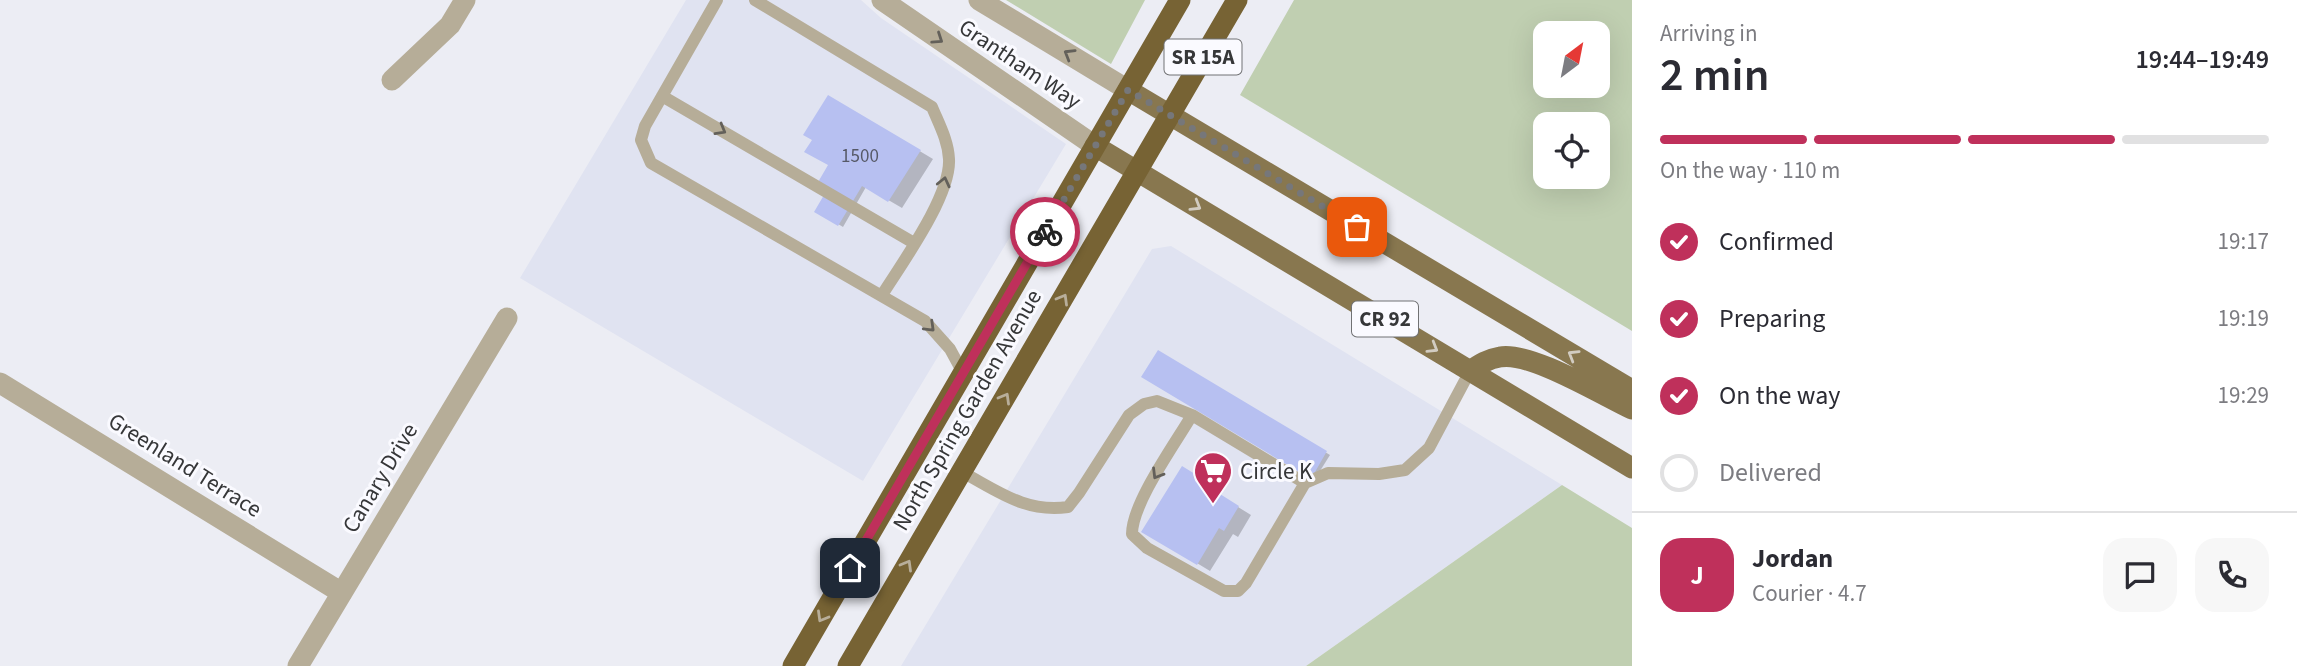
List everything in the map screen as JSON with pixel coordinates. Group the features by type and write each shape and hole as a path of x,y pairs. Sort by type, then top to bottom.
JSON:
{"highway":[{"name":"North Spring Garden Avenue","path":"793,666 1180,0"},
{"name":"North Spring Garden Avenue","path":"848,666 1237,0"}],"main road":[{"name":"CR 92","path":"1128,90 1632,390"},
{"name":"CR 92","path":"1095,146 1632,468"},
{"path":"1470,371 1483,362 1502,356 1529,359 1632,409"}],"street":[{"path":"393,80 450,25 465,0"},
{"name":"Grantham Way","path":"882,0 1095,146"},
{"name":"Grantham Way","path":"979,0 1128,90"},
{"name":"Canary Drive","path":"298,666 507,318"},
{"name":"Greenland Terrace","path":"0,383 342,593"}],"lane":[{"path":"717,0 645,126 640,140 651,163 925,321 950,349 963,373"},
{"path":"755,0 932,107 945,135 949,161 943,192 882,296"},
{"path":"662,96 914,243"},
{"path":"1192,415 1139,504 1132,522 1132,534 1147,548 1224,591 1238,591 1246,583 1305,483 1328,473 1379,474 1405,470 1429,448 1470,371"},
{"path":"962,472 1018,502 1047,510 1068,507 1129,415 1144,404 1157,401 1192,415 1305,483"}],"shaded area":[{"path":"686,0 861,0 881,18 1066,144 863,481 520,278"},
{"path":"1171,246 1562,485 1306,666 901,666 1152,249"}],"green space":[{"path":"1006,0 1145,0 1111,64"},
{"path":"1294,0 1632,0 1632,331 1240,95"},
{"path":"1562,485 1632,528 1632,666 1306,666"}],"building":[{"path":"828,95 921,150 888,202 862,186 838,226 814,212 824,195 814,189 828,165 804,152 812,140 803,135"},
{"name":"Circle K","path":"1158,350 1327,451 1311,479 1141,377"},
{"path":"1182,466 1195,474 1193,477 1239,506 1224,531 1219,528 1197,565 1141,532"}],"way so far":[{"path":"1045,232 1128,90 1357,227"}],"place":[{"name":"Circle K","path":"1213,505"}],"route":[{"path":"850,568 1045,232"}]}
